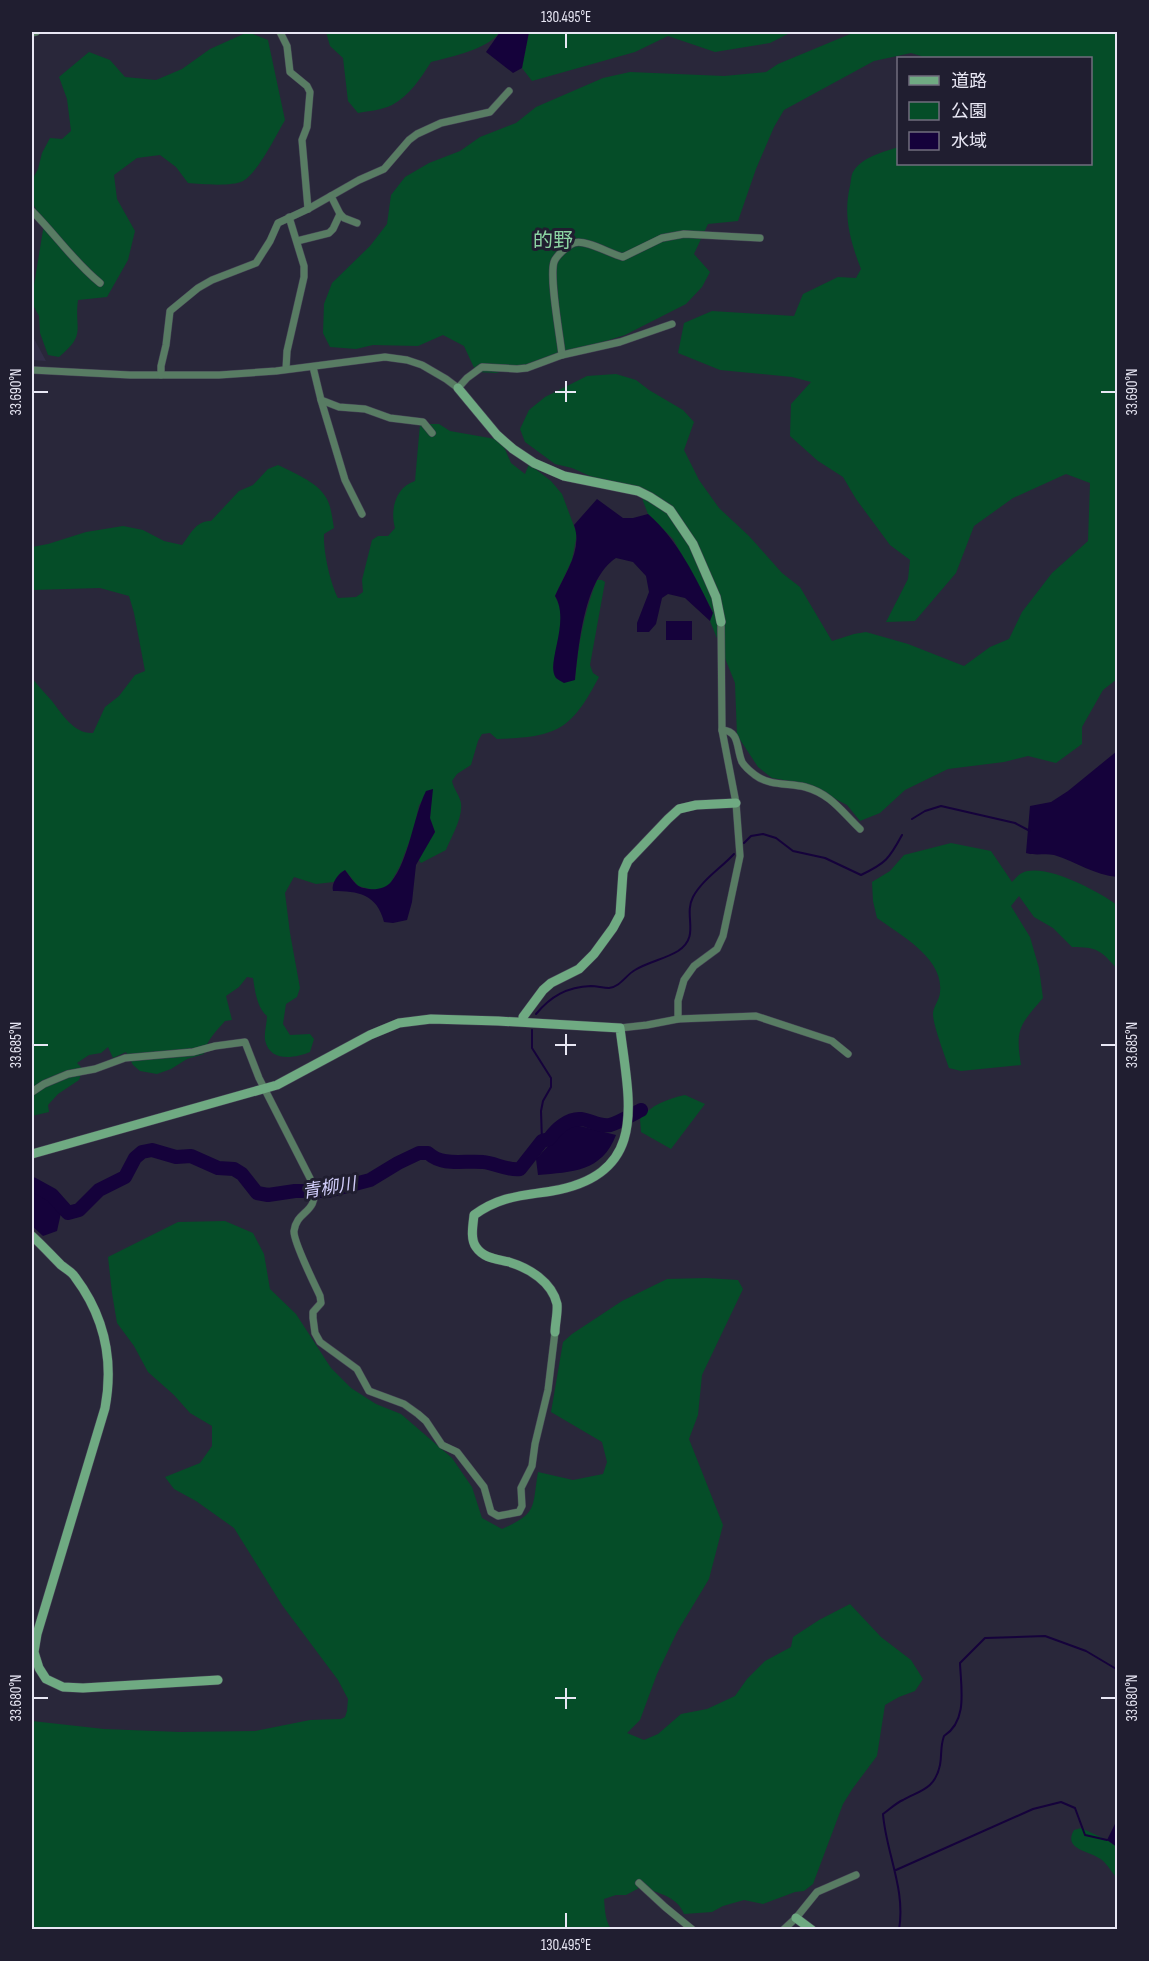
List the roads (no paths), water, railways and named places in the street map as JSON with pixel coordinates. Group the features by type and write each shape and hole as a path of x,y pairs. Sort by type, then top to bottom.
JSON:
{"street":[{"path":"32,33 36,32"},
{"path":"280,32 287,46 290,72 310,92 307,128 302,140 308,209"},
{"path":"161,375 170,311 198,288 212,280 256,263 278,223 384,169 417,134 441,123 490,112 509,91"},
{"path":"331,196 340,214 357,223"},
{"path":"32,211 82,269 100,283"},
{"path":"297,241 329,233 340,214"},
{"path":"286,369 287,351 304,277 304,266 290,217"},
{"path":"562,355 554,261 574,243 585,243 623,257 662,238 684,234 760,238"},
{"path":"458,388 466,378 482,367 528,368 562,355 620,342 672,324"},
{"path":"32,370 219,375 313,367 384,357 395,358 428,368 458,388 497,435 534,463 564,476 638,491 650,496 670,510 693,544 716,597 721,622 722,730 736,802 740,856 723,936 717,949 694,966 684,980 678,1001 678,1019"},
{"path":"313,367 345,480 362,514"},
{"path":"321,400 339,407 365,409 390,418 423,422 432,433"},
{"path":"722,730 729,730 735,734 743,763 758,777 767,781 805,787 820,793 837,804 860,829"},
{"path":"523,1021 523,1017 543,990 551,983 579,969 614,928 620,915 622,872 628,861 668,819 679,809 696,805 736,802"},
{"path":"32,1154 277,1085 370,1035 399,1023 431,1019 523,1021 620,1028 678,1019 756,1016 832,1041 848,1054"},
{"path":"32,1092 68,1074 95,1069 125,1058 193,1053 215,1046 245,1042 264,1088 314,1190 312,1207 296,1223 294,1239 320,1296 321,1303 313,1312 315,1333 320,1342 357,1369 369,1391 404,1404 426,1421 442,1445 458,1452 484,1487 491,1512 498,1516 519,1512 522,1506 521,1488 532,1466 548,1390 556,1304 550,1290 537,1274 510,1262 490,1258 475,1247 472,1230 474,1215 489,1205 509,1198 567,1188 596,1176 616,1157 624,1143 628,1124 620,1028"},
{"path":"32,1236 74,1275 88,1296 105,1338 110,1385 37,1634 34,1652 39,1668 46,1679 63,1688 218,1680"},
{"path":"783,1929 796,1918 817,1892 856,1875"},
{"path":"639,1883 665,1908 693,1929"},
{"path":"796,1918 812,1929"}],"water":[{"path":"500,32 529,32 522,68 513,73 486,52"},
{"path":"597,499 623,518 648,514 659,524 685,560 713,613 710,621 685,598 668,594 662,598 656,624 649,632 637,632 637,623 649,592 646,576 633,562 616,558 605,568 590,596 581,631 575,680 564,683 556,678 553,672 560,618 555,596 575,552 574,525"},
{"path":"666,621 692,621 692,640 666,640"},
{"path":"1117,751 1117,877 1093,871 1054,855 1026,853 1030,806 1051,802"},
{"path":"433,789 430,818 435,832 416,865 412,902 407,920 384,922 377,905 365,896 358,893 333,891 336,879 345,870 362,888 378,889 391,882 407,851 426,791"},
{"path":"576,1125 616,1135 603,1156 594,1163 574,1171 538,1175 536,1159 564,1129"},
{"path":"32,1190 51,1201 61,1213 57,1231 43,1236 32,1226"},
{"path":"1117,1820 1117,1847 1107,1840"}],"waterway":[{"path":"912,819 925,811 941,806 1015,823 1030,831"},
{"path":"744,843 751,836 763,834 776,838 793,851 825,858 861,875 886,860 902,835"},
{"path":"536,1014 560,994 582,987 613,987 635,970 678,951 689,939 690,904 693,897 706,880 734,854"},
{"path":"532,1030 532,1048 551,1078 551,1087 543,1101 541,1111 542,1141"},
{"name":"青柳川","path":"32,1184 52,1195 68,1213 79,1210 99,1190 125,1177 135,1158 142,1152 152,1150 176,1157 191,1156 218,1168 234,1169 242,1174 257,1193 268,1195 295,1191 328,1191 370,1180 419,1153 428,1153 440,1160 483,1162 520,1169 542,1141 549,1139 567,1122 581,1119 610,1125 641,1110"},
{"path":"899,1930 900,1900 883,1814 926,1788 935,1779 940,1765 944,1736 952,1730 960,1713 962,1693 960,1663 985,1638 1045,1636 1086,1651 1118,1670"},
{"path":"896,1870 1033,1809 1061,1802 1075,1808 1085,1835 1107,1840"}],"district":[{"name":"的野","path":"553,241"}]}
